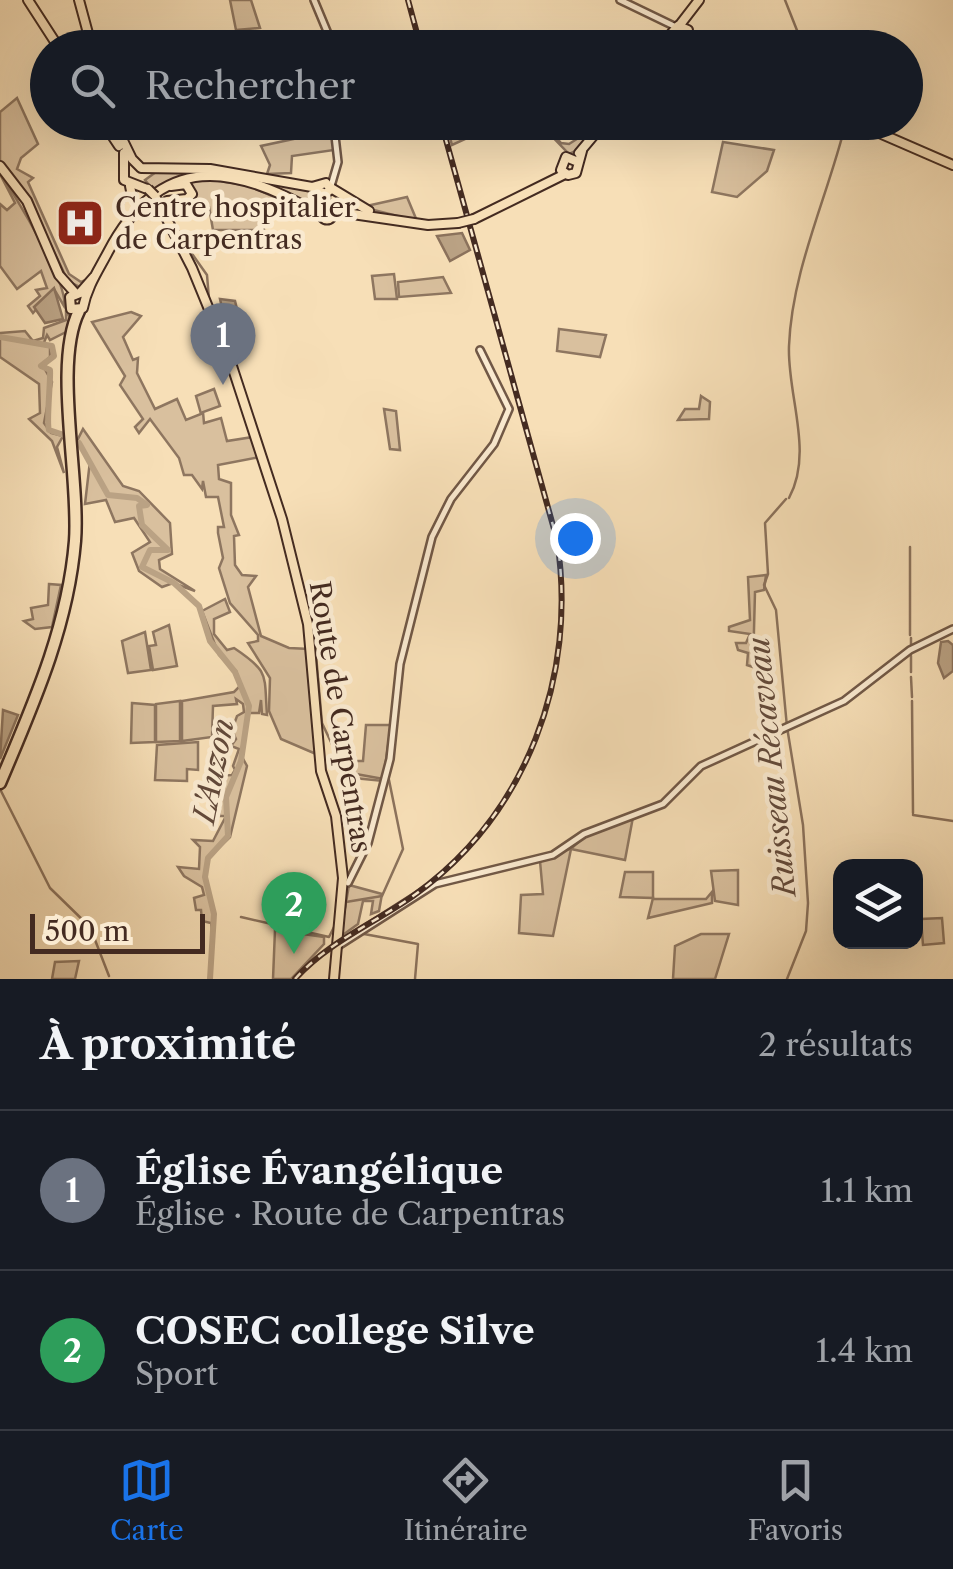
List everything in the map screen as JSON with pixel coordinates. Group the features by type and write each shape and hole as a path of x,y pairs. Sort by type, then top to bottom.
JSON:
{"highway":[{"path":"1,777 47,668 68,592 76,522 65,362 75,300"}],"main road":[{"path":"28,0 47,30"},
{"path":"79,0 87,30"},
{"path":"681,30 699,0"},
{"path":"118,140 154,193"},
{"path":"119,140 126,166 122,176 154,193"},
{"path":"154,193 159,170 210,169 325,186 360,208 415,224 458,223 474,219 562,171 576,173 575,160 590,140"},
{"path":"895,140 953,165"},
{"path":"562,171 564,159 575,160"},
{"path":"126,166 154,193"},
{"path":"0,168 27,202 60,277 75,300"},
{"path":"0,168 31,214 75,300"},
{"path":"75,300 94,276 134,208 180,179 210,176 260,187 312,210 388,217"},
{"path":"118,232 131,198 154,193"},
{"name":"Route de Carpentras","path":"154,193 216,326 282,520 310,632 321,771 336,816 342,862 344,899 334,979"},
{"path":"75,300 94,276"},
{"path":"60,277 74,289 86,286"}],"street":[{"path":"315,0 327,30"},
{"path":"620,0 671,30"},
{"path":"327,213 325,186 338,165 335,140"},
{"path":"348,883 368,842 390,759 400,664 432,536 451,499 494,444 509,409 480,350"},
{"path":"336,946 436,884 553,855 584,834 663,804 701,766 856,693 910,650 953,630"}],"shaded area":[{"path":"230,0 251,0 260,28 236,30"},
{"path":"17,98 30,126 30,140 38,144 21,158 17,169 33,178 28,182 69,274 81,282 88,279 80,287 68,281 31,204 0,163 0,112"},
{"path":"289,140 333,140 334,150 292,156 291,173 267,174 270,165 261,146"},
{"path":"556,140 569,144 588,140 581,148 569,154"},
{"path":"723,142 774,150 767,171 737,197 712,192"},
{"path":"203,170 318,191 325,204 321,209 314,208 269,188 224,176 181,178 153,190 145,180 156,172"},
{"path":"0,174 50,260 64,306 54,289 33,313 28,306 40,296 36,290 47,288 41,271 17,289 0,266 0,204 7,210 15,203"},
{"path":"201,178 250,186 305,211 262,215 264,230 213,230 209,207 192,201 170,207 192,197 188,183"},
{"path":"407,197 417,221 362,207"},
{"path":"462,233 470,250 450,261 437,236"},
{"path":"394,274 397,299 375,299 372,276"},
{"path":"443,277 451,293 399,297 398,282"},
{"path":"54,288 63,319 45,323 34,307"},
{"path":"220,299 235,301 240,322 225,321"},
{"path":"66,311 70,317 66,332 50,340 47,335 43,345 50,347 50,357 42,364 52,382 44,423 51,433 63,436 57,447 64,473 52,441 29,419 40,413 39,384 0,357 0,333 25,331 33,341 43,338 44,328 66,320"},
{"path":"131,312 141,316 123,337 133,360 138,358 137,373 155,409 177,399 186,420 201,414 196,396 214,389 220,406 203,412 204,423 221,418 227,441 253,437 260,457 218,465 219,479 231,483 231,515 239,535 234,536 235,565 242,575 256,576 248,587 261,636 289,648 309,649 316,754 281,739 269,711 270,678 248,643 258,641 258,635 230,603 219,568 223,558 218,527 224,527 218,497 206,497 203,481 202,489 192,475 184,475 179,458 150,419 139,433 135,427 143,419 120,385 125,376 92,322"},
{"path":"559,329 606,335 600,357 557,351"},
{"path":"701,396 710,402 709,419 678,420 685,409 699,409"},
{"path":"384,409 396,411 400,450 390,449"},
{"path":"83,429 123,486 139,491 170,523 172,554 159,560 160,569 195,591 173,583 162,587 139,571 132,553 150,542 134,518 115,522 106,500 85,504 90,461 77,441"},
{"path":"766,575 764,590 755,592 753,667 747,665 748,653 738,650 736,643 746,643 750,634 729,631 729,627 750,620 748,577"},
{"path":"49,584 61,585 52,627 35,629 24,621 33,619 31,608 48,605"},
{"path":"225,599 230,612 214,619 214,634 227,650 234,648 263,675 267,715 262,714 261,700 259,713 249,713 241,755 247,766 230,837 207,859 204,877 214,914 213,936 211,923 202,921 201,910 196,910 194,898 204,895 202,887 184,876 178,867 199,869 200,847 193,840 213,841 226,816 219,816 223,779 212,776 232,775 235,770 239,749 231,746 236,739 232,730 237,716 244,712 243,704 236,699 237,704 213,706 212,737 182,741 182,701 234,692 241,685 236,671 219,655 202,611"},
{"path":"169,625 177,666 153,670 149,646 156,645 153,632"},
{"path":"145,632 151,670 128,673 122,641"},
{"path":"941,642 953,645 953,671 944,678 938,663"},
{"path":"180,701 180,741 156,742 156,704"},
{"path":"132,703 155,705 155,742 131,743"},
{"path":"3,710 18,715 0,759"},
{"path":"366,725 391,725 383,781 344,777 340,755 348,754 342,738 350,739 351,761 363,761"},
{"path":"198,742 198,770 187,769 187,781 155,780 157,745"},
{"path":"633,817 625,860 571,849 553,936 519,933 521,895 543,894 540,861 572,848 587,834"},
{"path":"738,870 738,905 715,901 711,871"},
{"path":"625,872 653,872 653,898 620,897"},
{"path":"349,885 382,894 379,911 371,914 373,901 363,901 358,924 340,937"},
{"path":"712,892 712,903 648,918 653,898 706,899"},
{"path":"942,918 944,943 923,945 923,919"},
{"path":"275,930 324,937 324,944 291,979 273,979"},
{"path":"701,934 729,934 715,979 673,979 675,946"},
{"path":"79,961 75,979 52,979 55,962"}],"waterway":[{"path":"785,0 797,30"},
{"name":"Ruisseau Récaveau","path":"789,498 799,462 798,423 789,365 792,317 804,261 842,140"},
{"path":"178,234 207,275 209,299 265,456"},
{"name":"L'Auzon","path":"0,337 52,346 54,356 41,366 50,370 48,426 49,430 67,436"},
{"name":"L'Auzon","path":"79,443 108,495 137,498 147,505 139,506 142,525 168,550 150,550 142,567 174,583 199,606 210,641 235,672 249,706 241,761 226,797 228,836 208,858 205,877 214,914 210,979"},
{"name":"Ruisseau Récaveau","path":"786,499 765,523 768,574 764,585 776,610 787,727 803,825 808,903 806,931 787,979"},
{"path":"291,540 314,630"},
{"path":"910,547 910,635"},
{"path":"314,632 322,723 345,772 389,780 403,849 382,896 346,902 342,923"},
{"path":"911,638 911,646"},
{"path":"911,656 911,672"},
{"path":"911,677 912,697"},
{"path":"912,701 913,813"},
{"path":"0,789 50,888 90,927 109,976"},
{"path":"913,815 953,821"},
{"path":"241,917 329,937 335,925"},
{"path":"364,934 418,944 415,979"}],"railway":[{"path":"408,0 416,30"},
{"path":"295,979 336,944 413,896 453,863 487,825 514,784 536,739 551,691 562,591 557,540 446,140"}],"place":[{"name":"Centre hospitalier de Carpentras","path":"80,223"},
{"name":"Église Évangélique","path":"223,385"},
{"name":"COSEC college Silve","path":"294,954"}]}
